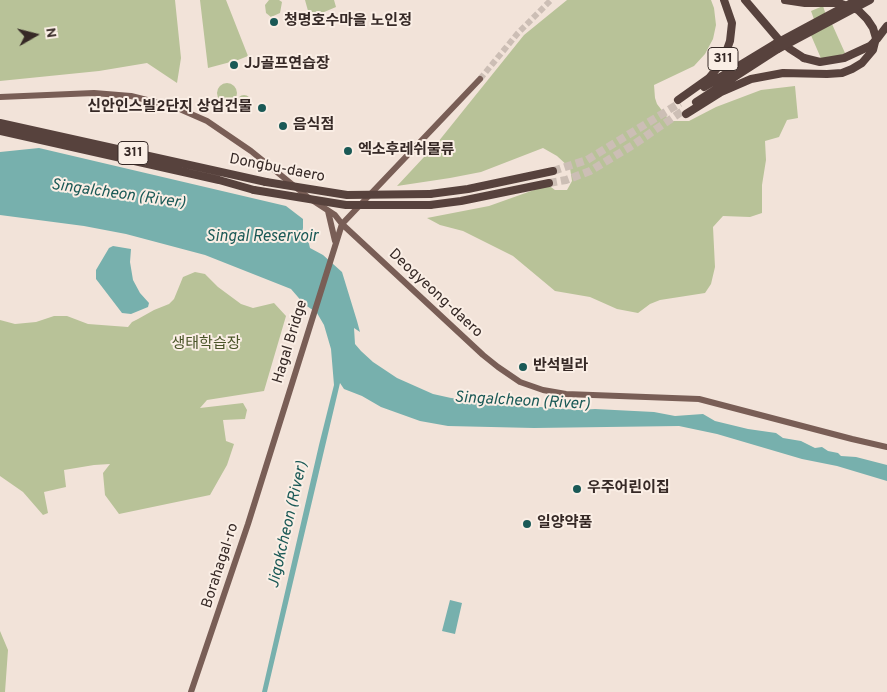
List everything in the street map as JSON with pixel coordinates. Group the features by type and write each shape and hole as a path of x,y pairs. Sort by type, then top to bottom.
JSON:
{"highway":[{"name":"311","path":"682,107 719,66 725,55 732,29 731,16 724,0"},
{"path":"745,0 778,45 790,49 804,58 820,62 830,62 844,58 866,48 877,39 887,26"},
{"name":"311","path":"682,107 756,78 782,73 842,73 857,66 872,53 875,34 867,19 858,10 839,3 786,0"},
{"name":"311","path":"682,107 778,45 857,0"},
{"name":"311","path":"778,45 870,0"},
{"name":"Dongbu-daero","path":"0,123 245,178 326,193 364,195 430,194 468,189 553,171"},
{"name":"Dongbu-daero","path":"0,131 219,180 267,193 346,205 430,205 549,183"}],"main road":[{"path":"335,243 342,224 480,79"},
{"name":"Deogyeong-daero","path":"0,97 94,93 131,96 175,107 207,121 235,139 328,211 483,355 520,382 543,390 566,394 699,399 852,439 887,446"},
{"path":"328,211 335,243"},
{"name":"Hagal Bridge","path":"271,447 335,243"},
{"name":"Borahagal-ro","path":"192,692 245,533 271,447"}],"green space":[{"path":"0,0 175,0 181,58 177,83 147,63 99,71 0,81"},
{"name":"JJ골프연습장","path":"200,0 226,0 248,56 208,68"},
{"path":"269,0 279,0 282,2 280,13 271,17 266,13 265,5"},
{"path":"305,0 334,0 336,7 310,18"},
{"path":"567,0 711,0 716,25 713,39 705,54 694,66 654,85 657,104 670,121 689,121 716,107 761,90 795,86 798,118 787,120 779,137 765,141 766,160 762,185 762,213 750,217 723,216 713,227 715,267 711,284 705,293 660,300 650,304 638,313 617,309 590,297 555,291 513,256 463,231 440,225 427,218 489,206 548,185 555,190 567,190 572,181 570,168 557,156 543,148 481,172 397,186 438,142 524,35"},
{"path":"823,6 827,18 815,22 811,11"},
{"path":"832,24 845,53 823,63 810,33"},
{"path":"227,83 234,86 237,93 234,100 227,103 220,100 217,93 220,86"},
{"path":"244,95 249,97 251,102 249,107 244,109 239,107 237,102 239,97"},
{"name":"생태학습장","path":"195,272 205,274 218,287 241,304 253,308 274,303 286,316 264,391 207,400 200,408 243,403 247,410 245,419 223,420 226,441 234,444 227,465 210,495 119,514 105,495 103,473 110,464 94,465 64,470 66,487 44,492 48,513 43,515 23,492 0,476 0,320 15,324 36,322 54,316 67,316 88,324 128,327 132,322 169,304 174,299 183,277"},
{"path":"0,631 8,650 5,692 0,692"}],"water":[{"path":"39,148 286,206 303,219 301,237 308,240 310,248 323,255 342,272 360,332 354,328 355,344 373,362 397,378 433,394 451,398 507,403 531,408 654,412 675,416 703,414 715,421 776,433 783,438 801,441 815,448 822,447 841,456 856,457 887,465 887,481 717,434 679,426 534,428 448,426 420,421 381,407 362,396 344,389 340,383 267,692 262,692 334,385 331,349 324,325 317,313 304,304 291,289 205,255 126,234 84,226 0,215 0,152"},
{"path":"113,246 131,249 130,262 133,280 140,293 149,303 148,307 131,314 122,313 96,279 96,270 109,248"},
{"path":"450,600 462,603 455,634 442,631"}],"tunnel":[{"path":"480,79 518,33 551,0"},
{"path":"553,171 587,160 680,103"},
{"path":"549,183 566,180 590,171 633,145 684,110"}],"place":[{"name":"청명호수마을 노인정","path":"274,22"},
{"name":"JJ골프연습장","path":"234,65"},
{"name":"신안인스빌2단지 상업건물","path":"262,108"},
{"name":"음식점","path":"283,126"},
{"name":"엑소후레쉬물류","path":"348,151"},
{"name":"반석빌라","path":"523,367"},
{"name":"우주어린이집","path":"577,489"},
{"name":"일양약품","path":"527,524"}],"water label":[{"name":"Singalcheon (River)","path":"118,195"},
{"name":"Singal Reservoir","path":"262,238"},
{"name":"Singalcheon (River)","path":"522,402"},
{"name":"Jigokcheon (River)","path":"289,525"}]}
